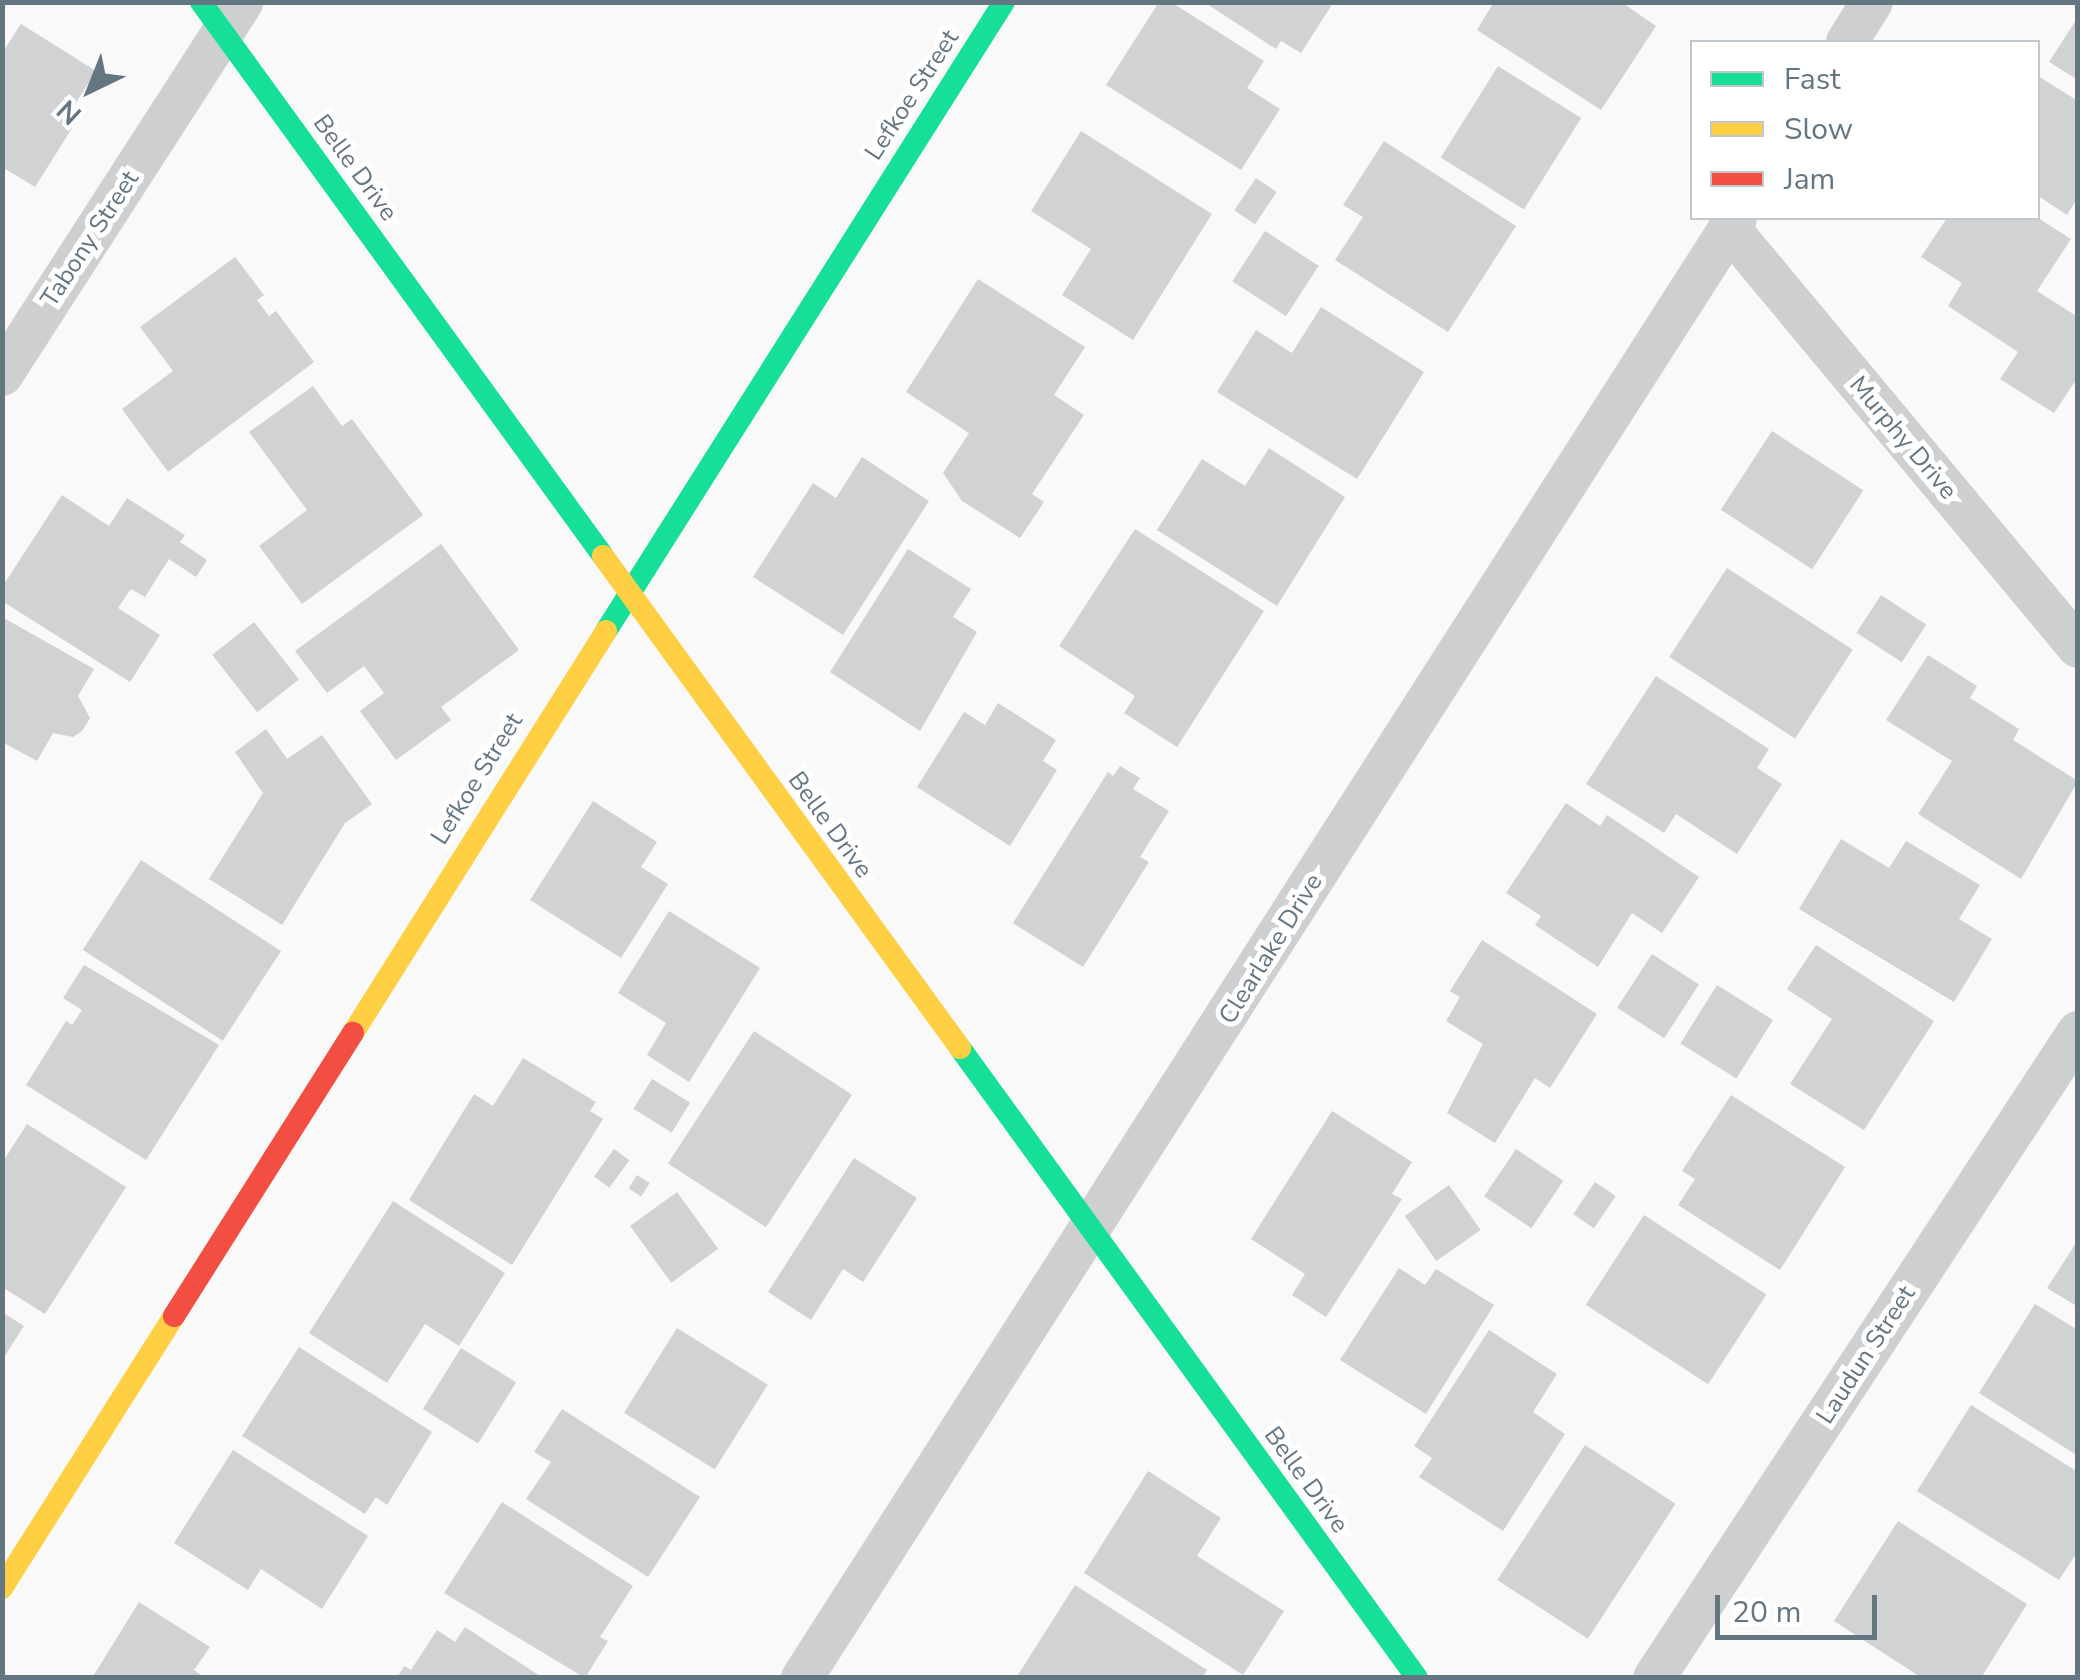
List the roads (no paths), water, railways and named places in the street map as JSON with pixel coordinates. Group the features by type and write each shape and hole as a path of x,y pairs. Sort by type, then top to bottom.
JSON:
{"street":[{"name":"Lefkoe Street","path":"2,1588 627,592 1004,2"},
{"path":"1847,40 1872,2"},
{"name":"Belle Drive","path":"222,12 627,592 1417,1678"},
{"name":"Tabony Street","path":"2,375 222,12"},
{"name":"Murphy Drive","path":"1732,223 2078,647"},
{"name":"Clearlake Drive","path":"802,1678 1092,1233 1732,223"},
{"name":"Laudun Street","path":"1654,1678 2078,1032"}]}
